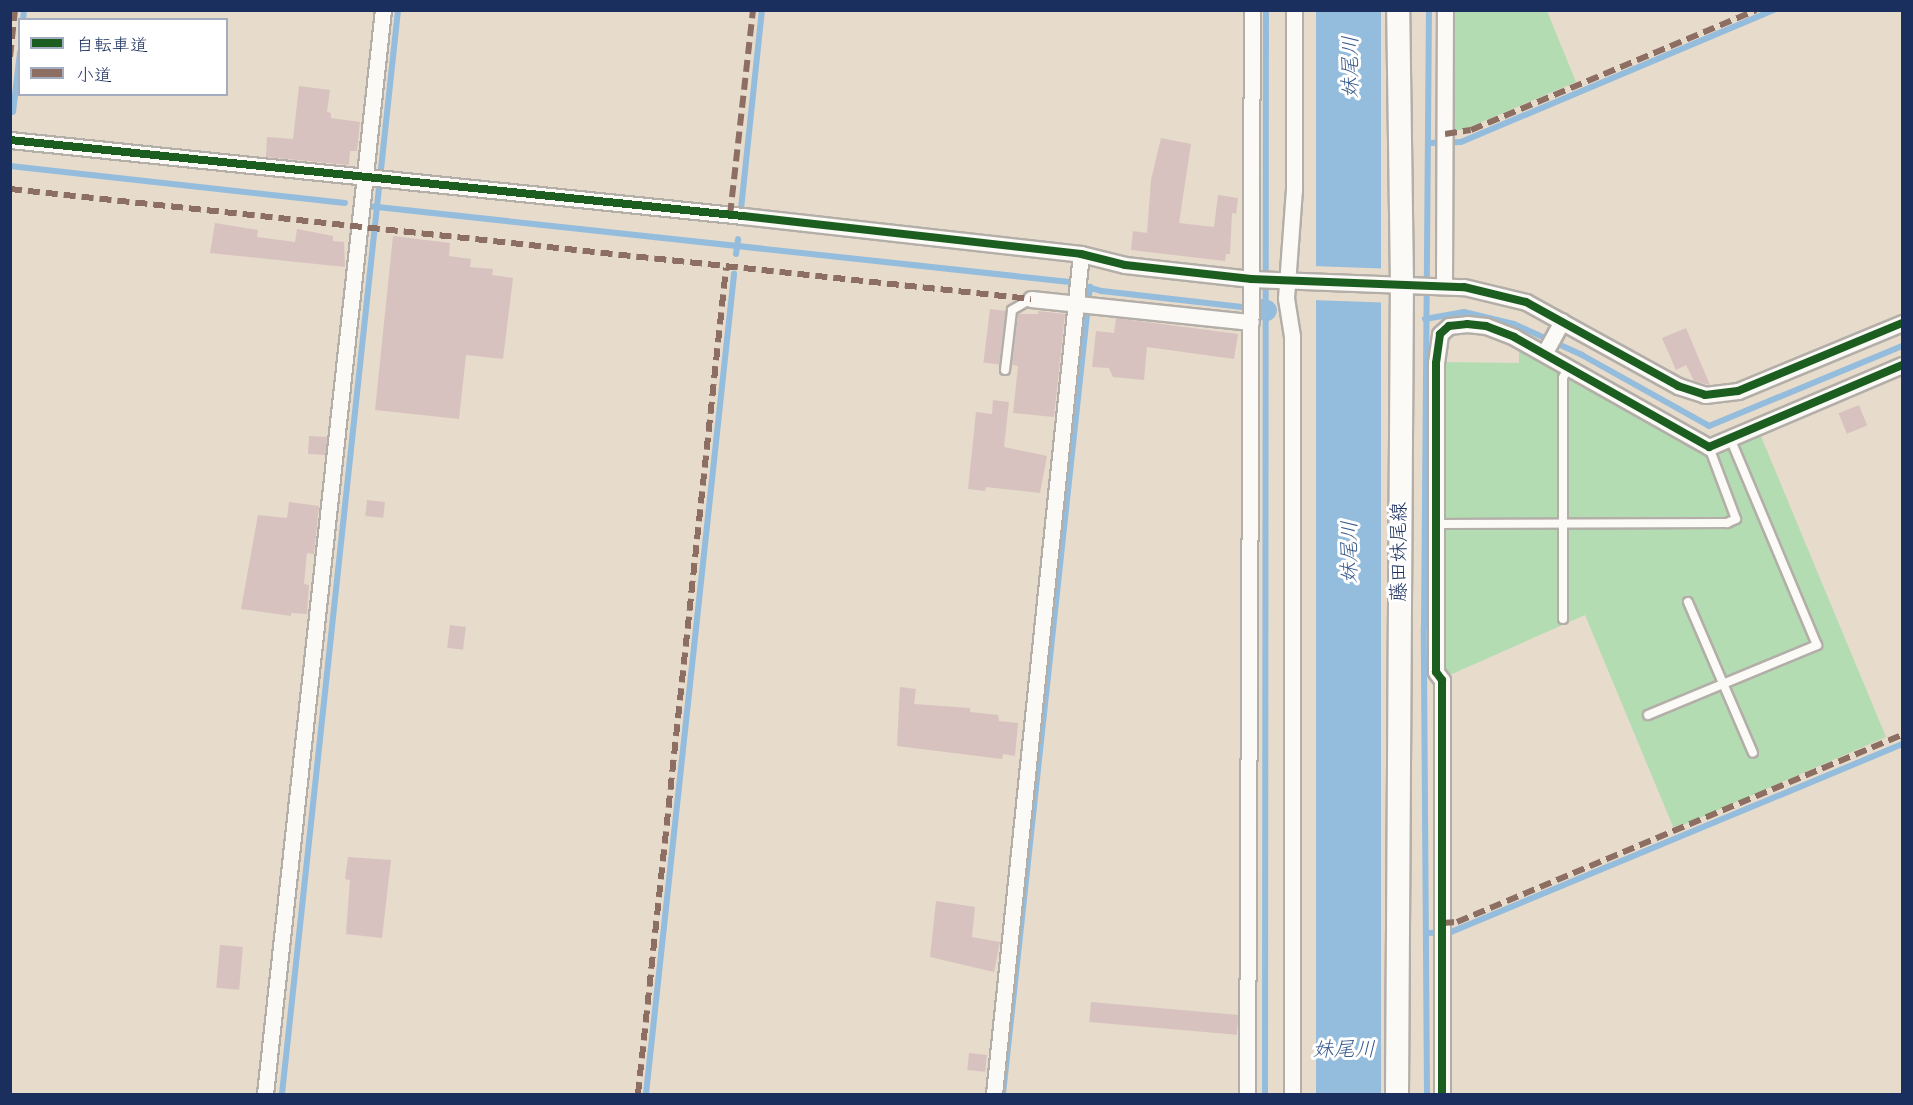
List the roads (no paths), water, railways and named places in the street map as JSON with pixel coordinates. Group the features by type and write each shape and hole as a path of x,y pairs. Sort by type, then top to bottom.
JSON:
{"main road":[{"name":"藤田妹尾線","path":"1396,1095 1417,284 1398,10"}],"street":[{"path":"265,1095 367,176 383,10"},
{"path":"1247,1095 1251,322 1259,279 1252,10"},
{"path":"1292,1095 1292,336 1286,298 1294,280 1294,10"},
{"path":"1417,284 1445,143 1445,10"},
{"path":"10,140 387,178 1081,254 1125,265 1259,279 1417,284 1511,297 1562,321 1692,392 1721,396 1902,323"},
{"path":"994,1095 1082,300 1079,273 1081,254"},
{"path":"1031,299 1082,300 1251,322"},
{"path":"1549,346 1562,321"},
{"path":"1442,1095 1442,680 1437,672 1436,524 1440,334 1449,326 1486,326 1549,346 1569,366 1709,447 1902,365"}],"lane":[{"path":"1005,370 1012,310 1031,299"},
{"path":"1563,620 1563,378 1569,366"},
{"path":"1647,716 1817,645 1730,438"},
{"path":"1436,524 1563,526 1727,523 1736,519 1709,447"},
{"path":"1688,602 1753,753"}],"water":[{"name":"妹尾川","path":"1316,11 1381,11 1381,1094 1316,1094"}],"waterway":[{"path":"23,18 24,10"},
{"path":"282,1094 398,10"},
{"path":"741,209 762,10"},
{"path":"1265,1094 1266,10"},
{"path":"1427,1094 1424,628 1429,10"},
{"path":"1429,143 1461,142 1774,10"},
{"path":"13,112 18,69"},
{"path":"10,166 345,203"},
{"path":"368,206 1070,282 1102,291 1242,307"},
{"path":"736,254 738,239"},
{"path":"646,1094 734,274"},
{"path":"1003,1094 1090,287"},
{"path":"1262,309 1266,310"},
{"path":"1425,319 1464,312 1514,324 1582,355 1709,426 1902,346"},
{"path":"1427,933 1451,932 1902,744"}]}
